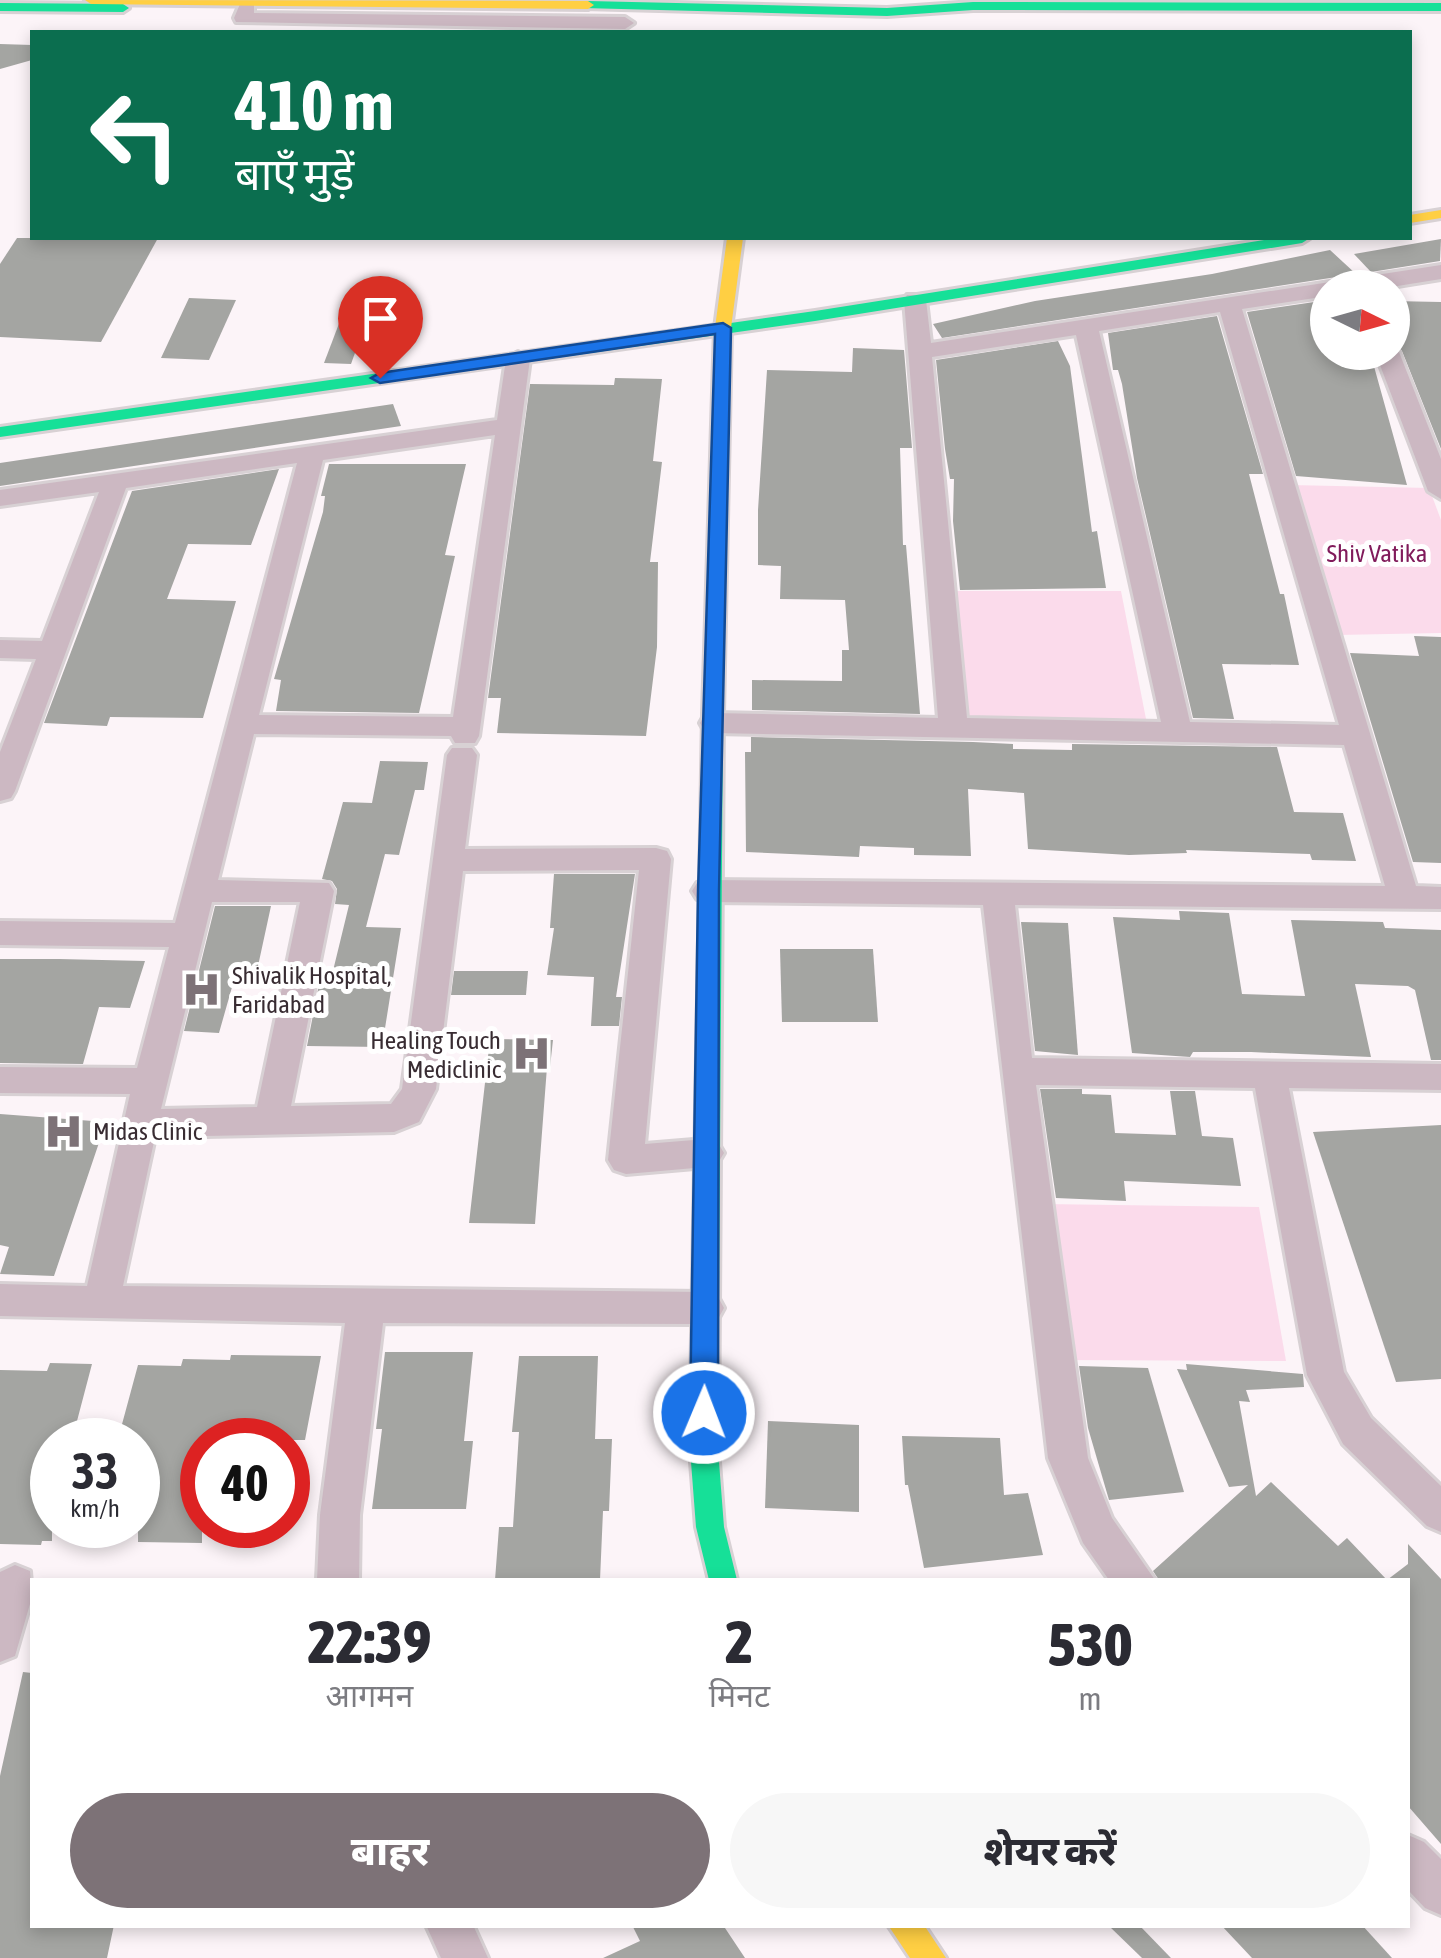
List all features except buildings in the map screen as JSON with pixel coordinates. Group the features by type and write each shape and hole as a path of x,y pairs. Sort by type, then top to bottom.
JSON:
{"street":[{"path":"92,0 576,5 631,16"},
{"path":"764,30 794,16 888,0"},
{"path":"0,6 495,10 565,9 576,5"},
{"path":"246,8 243,18 631,16 692,9 887,12 973,6 1441,7"},
{"path":"692,9 741,17 760,30"},
{"path":"1412,220 1441,214"},
{"path":"722,1578 710,1527 704,1448 708,891 723,328 735,240"},
{"path":"0,432 915,300 1290,240"},
{"path":"1410,277 1441,272"},
{"path":"920,352 1310,292"},
{"path":"915,300 954,726"},
{"path":"1230,304 1404,898"},
{"path":"1086,326 1177,730"},
{"path":"140,1124 394,1118 407,1112 419,1089 518,358"},
{"path":"1394,370 1441,490"},
{"path":"0,498 509,426"},
{"path":"102,1300 186,935 312,454"},
{"path":"0,791 116,481"},
{"path":"0,649 53,650"},
{"path":"714,723 1357,735"},
{"path":"243,724 464,739"},
{"path":"448,860 656,859 626,1160 706,1154"},
{"path":"198,891 318,891 271,1121"},
{"path":"708,891 1441,898"},
{"path":"998,894 1068,1458 1096,1530 1132,1578"},
{"path":"0,933 186,935"},
{"path":"1017,1071 1441,1077"},
{"path":"1270,1074 1326,1376 1357,1430 1383,1460 1441,1512"},
{"path":"0,1080 150,1081"},
{"path":"0,1300 366,1308 705,1308"},
{"path":"338,1578 340,1514 366,1308"},
{"path":"0,1641 16,1585"},
{"path":"1410,1860 1441,1892"},
{"path":"450,1928 465,1958"},
{"path":"906,1928 930,1958"}],"green space":[{"name":"Shiv Vatika","path":"1290,485 1429,488 1441,520 1441,633 1337,635"},
{"path":"950,591 1121,591 1146,719 964,718"},
{"path":"1043,1204 1259,1207 1286,1361 1063,1360"}],"traffic: fast":[{"path":"588,5 887,12 973,6 1441,7"},
{"path":"0,7 123,8"},
{"path":"0,432 815,316 1290,240"},
{"path":"713,714 704,1449 710,1527 723,1578"}],"traffic: slow":[{"path":"91,0 588,5"},
{"path":"1412,219 1441,214"},
{"path":"713,714 723,328 735,240"},
{"path":"906,1928 930,1958"}],"place":[{"name":"Shivalik Hospital, Faridabad","path":"202,989"},
{"name":"Healing Touch Mediclinic","path":"531,1054"},
{"name":"Midas Clinic","path":"63,1131"}],"route":[{"path":"380,378 723,328 708,891 704,1413"}]}
